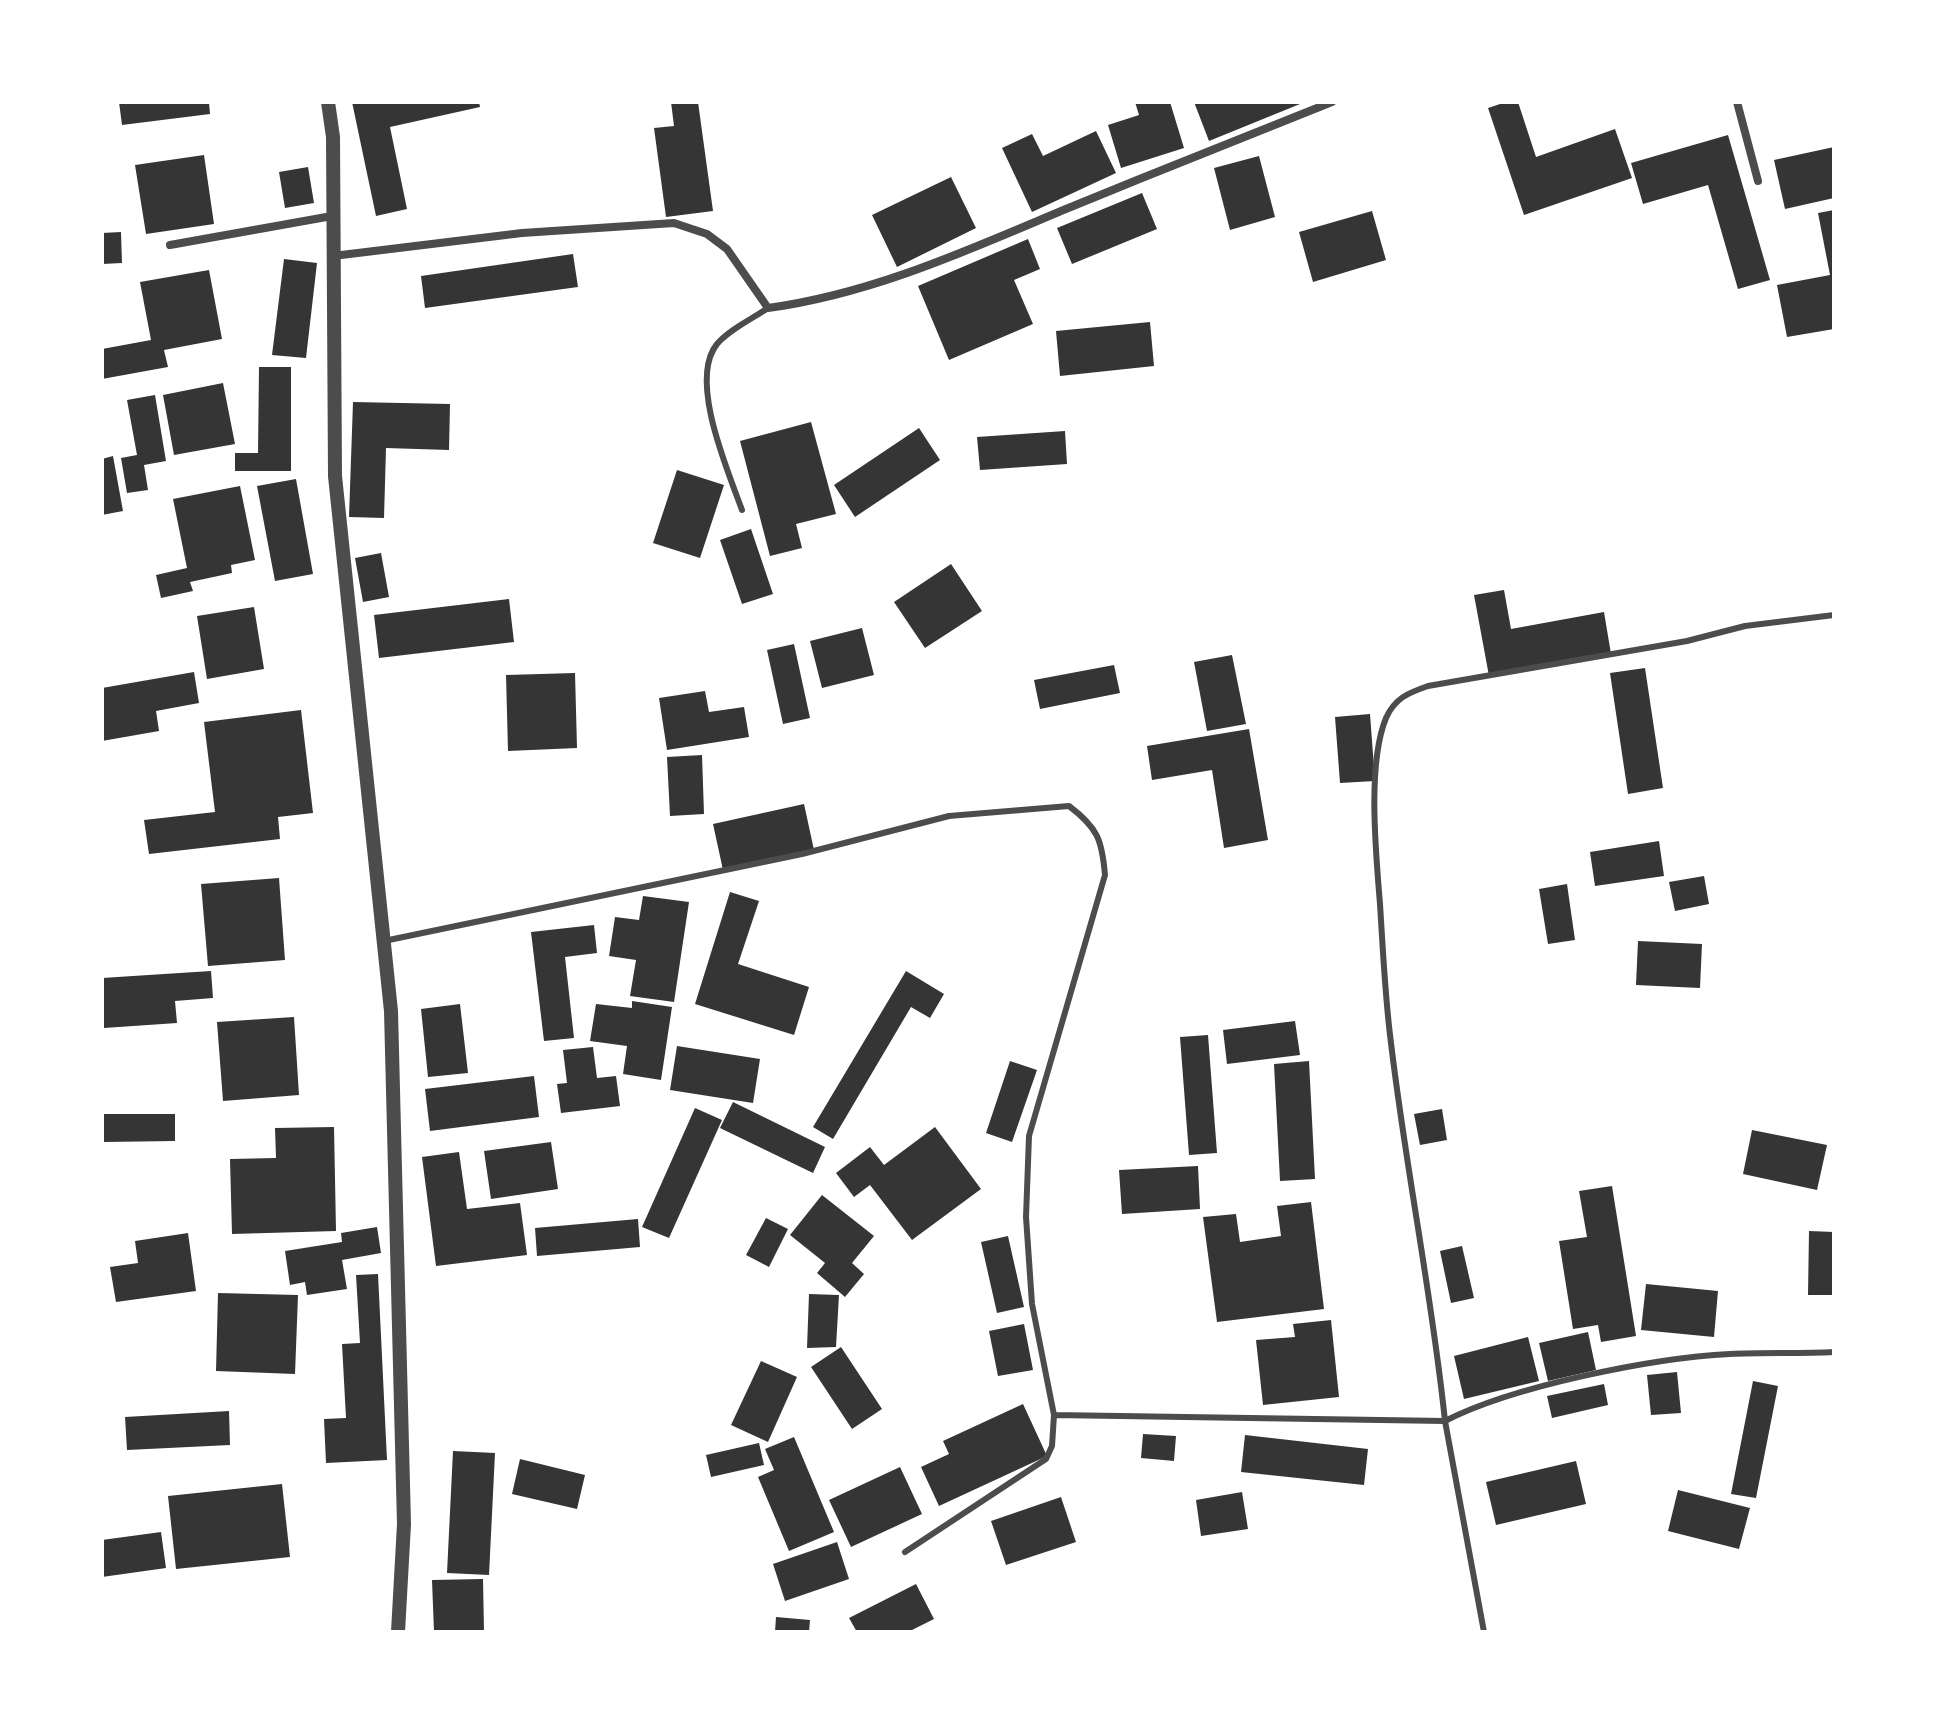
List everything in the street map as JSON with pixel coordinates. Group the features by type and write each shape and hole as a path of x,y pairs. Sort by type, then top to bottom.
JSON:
{"street":[{"path":"328,102 333,137 335,476 364,720 391,1011 399,1208 404,1524 398,1632"},
{"path":"333,256 522,233 674,223 707,234 727,249 768,308 843,295 980,245 1332,102"},
{"path":"1737,102 1758,181"},
{"path":"170,245 332,216"}],"lane":[{"path":"742,510 715,429 707,372 710,356 718,344 768,308"},
{"path":"1484,1632 1445,1421 1435,1327 1389,1028 1375,841 1378,760 1385,721 1393,704 1404,695 1428,686 1687,641 1745,626 1834,615"},
{"path":"383,941 802,854 949,816 1069,806 1091,823 1102,846 1105,875 1029,1136 1026,1217 1032,1304 1054,1415 1052,1446 1046,1459 905,1552"},
{"path":"1054,1415 1445,1421 1492,1402 1650,1364 1729,1354 1834,1352"}],"building":[{"path":"119,102 209,102 210,114 122,125"},
{"path":"352,102 479,102 480,107 390,127 407,209 376,216"},
{"path":"671,102 698,102 713,211 666,217 654,128 674,126"},
{"path":"1135,102 1170,102 1184,148 1121,168 1108,125 1139,115"},
{"path":"1194,102 1299,102 1300,104 1209,141"},
{"path":"1518,102 1536,157 1615,129 1632,178 1524,215 1488,108"},
{"path":"1096,131 1116,173 1032,212 1002,148 1032,134 1043,156"},
{"path":"1728,135 1770,280 1738,289 1708,185 1643,204 1631,163"},
{"path":"1834,147 1834,198 1785,209 1774,160"},
{"path":"204,155 214,224 146,234 135,165"},
{"path":"1259,156 1275,217 1230,230 1214,168"},
{"path":"308,167 314,203 285,208 279,172"},
{"path":"951,177 976,228 897,267 872,215"},
{"path":"1142,193 1157,229 1072,264 1057,228"},
{"path":"1834,210 1834,329 1787,337 1777,285 1830,275 1818,213"},
{"path":"1372,211 1386,260 1313,282 1299,232"},
{"path":"121,232 122,263 102,264 102,233"},
{"path":"1028,239 1040,269 1014,280 1033,324 949,360 918,286"},
{"path":"573,254 578,287 425,308 421,276"},
{"path":"284,259 317,263 306,358 272,355"},
{"path":"209,270 222,339 164,350 168,367 102,379 102,349 151,340 140,282"},
{"path":"1150,322 1154,366 1060,376 1056,331"},
{"path":"259,367 291,367 291,471 235,471 235,453 258,453"},
{"path":"223,383 235,444 174,455 163,395"},
{"path":"155,395 166,461 144,465 148,490 127,493 121,458 137,455 127,400"},
{"path":"353,402 450,404 449,450 386,448 384,518 349,517"},
{"path":"811,422 836,514 796,524 802,548 770,556 740,441"},
{"path":"919,428 940,460 855,517 834,485"},
{"path":"1065,431 1067,464 980,470 977,437"},
{"path":"113,456 123,511 102,515 102,459"},
{"path":"677,470 724,485 700,558 653,543"},
{"path":"296,479 313,574 275,581 257,486"},
{"path":"240,486 255,560 231,565 232,573 190,582 193,591 161,598 156,575 187,568 173,499"},
{"path":"751,529 773,594 742,604 720,540"},
{"path":"381,553 389,597 363,602 355,558"},
{"path":"951,564 982,611 925,648 894,602"},
{"path":"1504,590 1511,629 1604,612 1611,654 1489,676 1474,595"},
{"path":"509,599 514,642 379,658 374,615"},
{"path":"254,607 264,669 207,679 197,616"},
{"path":"862,628 874,675 822,688 810,641"},
{"path":"794,644 810,718 783,724 767,650"},
{"path":"1232,655 1246,724 1207,731 1194,662"},
{"path":"1114,665 1120,693 1040,709 1034,680"},
{"path":"1645,668 1663,788 1628,794 1610,673"},
{"path":"194,672 199,703 156,711 159,731 102,741 102,688"},
{"path":"575,673 577,748 508,751 506,675"},
{"path":"705,691 709,712 744,707 749,737 667,750 659,698"},
{"path":"301,710 313,813 278,817 280,839 149,854 144,820 215,812 204,722"},
{"path":"1370,714 1375,781 1340,783 1335,717"},
{"path":"1249,729 1268,840 1224,848 1212,770 1152,780 1147,746"},
{"path":"702,755 704,814 670,816 667,757"},
{"path":"804,804 814,850 723,870 713,824"},
{"path":"1659,841 1664,876 1595,886 1590,852"},
{"path":"1704,876 1709,904 1675,911 1669,882"},
{"path":"279,878 285,960 208,966 201,884"},
{"path":"1567,884 1575,940 1548,944 1539,889"},
{"path":"730,892 759,901 738,964 809,987 794,1035 695,1004"},
{"path":"643,896 689,902 674,1002 630,996 636,960 609,956 615,917 639,920"},
{"path":"594,925 597,953 565,957 574,1038 544,1041 531,932"},
{"path":"1638,941 1702,944 1700,988 1636,985"},
{"path":"211,971 213,998 175,1001 177,1023 104,1028 102,978"},
{"path":"906,971 944,994 930,1018 911,1007 833,1139 813,1127"},
{"path":"632,1001 672,1007 661,1080 623,1074 627,1046 590,1041 596,1004 632,1008"},
{"path":"460,1004 468,1073 428,1077 421,1009"},
{"path":"294,1017 299,1095 223,1101 217,1022"},
{"path":"1295,1021 1300,1055 1227,1064 1223,1030"},
{"path":"1208,1035 1217,1153 1189,1155 1180,1037"},
{"path":"677,1046 760,1059 753,1103 670,1090"},
{"path":"593,1047 597,1078 616,1076 620,1106 561,1113 557,1084 567,1083 563,1050"},
{"path":"1010,1061 1037,1070 1012,1142 986,1133"},
{"path":"1309,1061 1315,1179 1280,1181 1274,1064"},
{"path":"534,1076 539,1117 430,1131 425,1089"},
{"path":"733,1102 825,1147 813,1173 720,1128"},
{"path":"695,1108 722,1120 669,1238 642,1227"},
{"path":"1442,1109 1447,1140 1420,1145 1414,1114"},
{"path":"104,1114 175,1114 175,1141 104,1142"},
{"path":"334,1127 336,1231 232,1234 230,1159 276,1158 275,1128"},
{"path":"935,1127 981,1189 912,1240 870,1185 854,1197 836,1173 870,1147 884,1165"},
{"path":"1752,1130 1827,1145 1817,1190 1743,1174"},
{"path":"551,1142 558,1189 491,1199 484,1151"},
{"path":"459,1152 467,1209 520,1203 527,1255 436,1266 422,1157"},
{"path":"1198,1166 1200,1209 1122,1214 1119,1170"},
{"path":"1612,1186 1636,1336 1601,1342 1598,1325 1573,1329 1559,1241 1587,1237 1579,1191"},
{"path":"822,1195 874,1236 852,1263 864,1274 845,1297 817,1273 825,1263 790,1235"},
{"path":"1311,1202 1324,1309 1217,1322 1203,1217 1236,1214 1240,1242 1281,1236 1277,1206"},
{"path":"766,1218 788,1229 769,1267 746,1255"},
{"path":"638,1219 640,1247 537,1256 535,1228"},
{"path":"377,1227 381,1253 342,1260 347,1289 307,1295 305,1282 290,1285 285,1251 342,1242 341,1233"},
{"path":"1809,1231 1834,1232 1834,1295 1808,1295"},
{"path":"188,1233 196,1291 116,1302 110,1267 138,1263 135,1241"},
{"path":"1008,1236 1024,1307 997,1313 981,1242"},
{"path":"1462,1246 1474,1298 1451,1303 1440,1251"},
{"path":"378,1274 387,1460 326,1463 324,1419 346,1418 342,1344 360,1343 356,1275"},
{"path":"1646,1284 1718,1291 1714,1337 1641,1330"},
{"path":"218,1293 298,1295 295,1374 216,1371"},
{"path":"809,1294 839,1295 836,1347 807,1348"},
{"path":"1331,1320 1339,1397 1263,1405 1256,1340 1295,1337 1293,1324"},
{"path":"1024,1324 1033,1370 998,1376 989,1331"},
{"path":"1588,1332 1596,1370 1548,1381 1539,1343"},
{"path":"1528,1337 1539,1381 1464,1399 1454,1356"},
{"path":"841,1347 882,1409 852,1429 811,1367"},
{"path":"761,1361 797,1377 768,1442 731,1425"},
{"path":"1677,1372 1681,1413 1651,1415 1647,1375"},
{"path":"1753,1381 1778,1386 1756,1498 1731,1494"},
{"path":"1604,1384 1608,1405 1552,1418 1547,1396"},
{"path":"1023,1404 1047,1456 939,1506 921,1467 949,1454 943,1441"},
{"path":"229,1411 230,1445 127,1450 125,1417"},
{"path":"1143,1434 1176,1436 1174,1461 1141,1458"},
{"path":"1245,1435 1368,1449 1364,1485 1241,1472"},
{"path":"794,1437 834,1532 789,1551 758,1477 774,1470 765,1449"},
{"path":"759,1443 764,1465 711,1477 706,1455"},
{"path":"453,1451 495,1453 489,1575 447,1573"},
{"path":"520,1459 585,1475 577,1509 512,1494"},
{"path":"1576,1461 1586,1504 1496,1525 1486,1482"},
{"path":"900,1467 922,1514 851,1547 829,1500"},
{"path":"282,1484 290,1557 176,1569 168,1496"},
{"path":"1678,1490 1750,1508 1739,1549 1668,1531"},
{"path":"1242,1492 1248,1529 1201,1536 1196,1500"},
{"path":"1061,1497 1076,1542 1006,1565 991,1521"},
{"path":"161,1532 166,1568 102,1577 102,1540"},
{"path":"837,1542 849,1579 785,1601 773,1564"},
{"path":"483,1579 484,1632 434,1632 432,1580"},
{"path":"916,1584 934,1619 908,1632 857,1632 849,1618"},
{"path":"776,1617 810,1620 809,1632 775,1632"}]}
